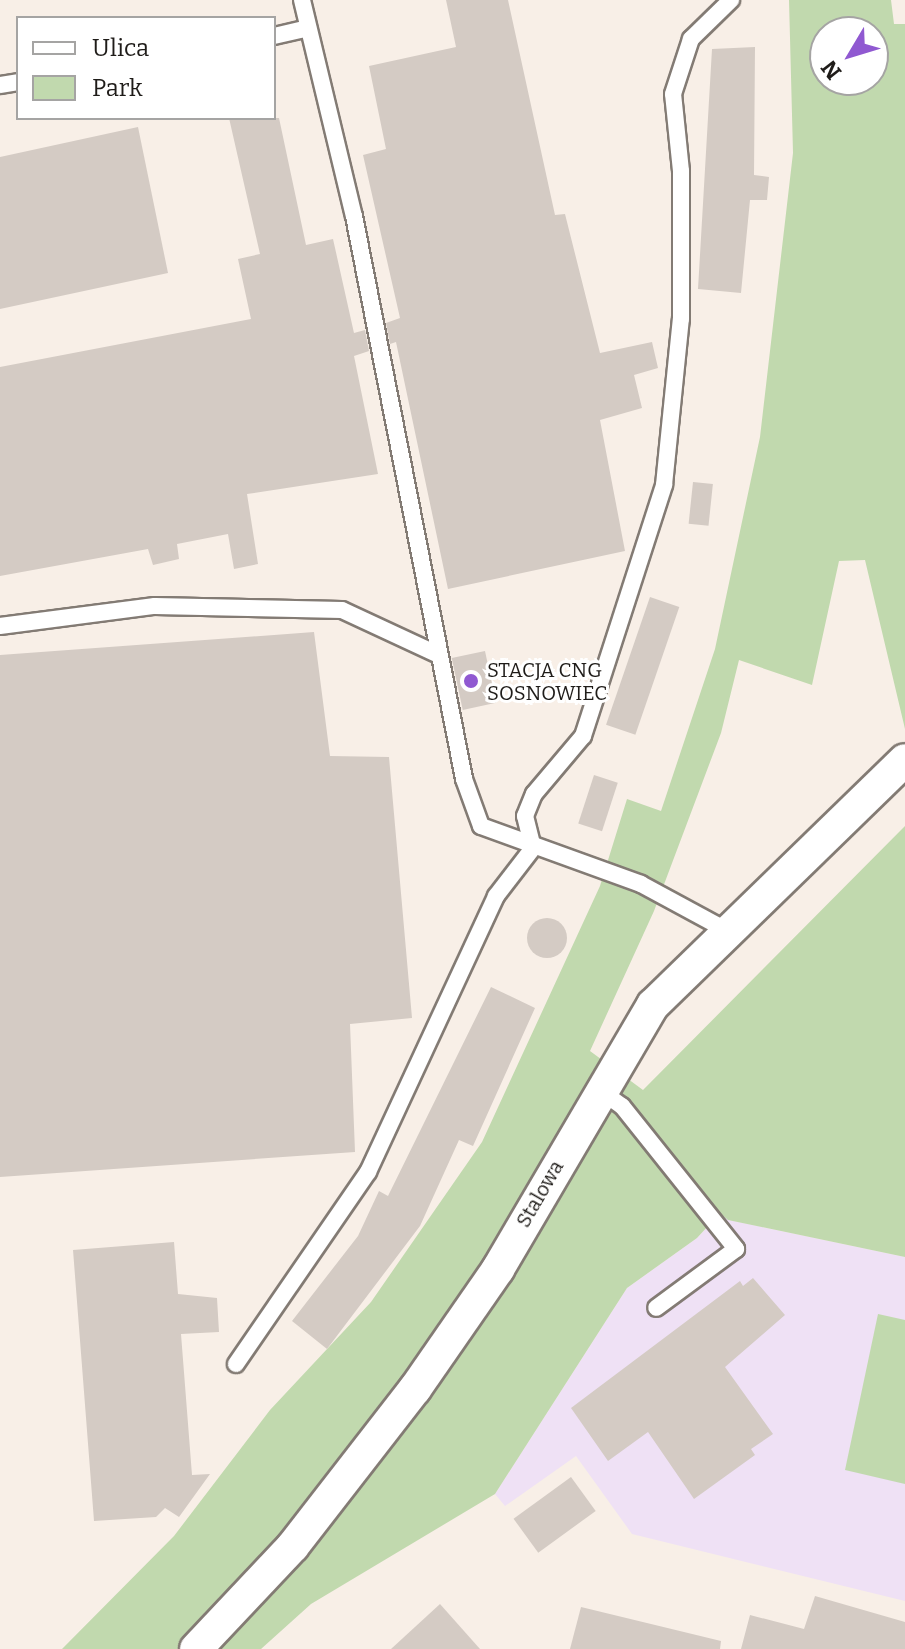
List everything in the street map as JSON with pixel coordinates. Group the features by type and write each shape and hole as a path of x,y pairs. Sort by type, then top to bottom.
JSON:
{"street":[{"name":"Stalowa","path":"196,1649 293,1546 415,1389 498,1269 653,1005 726,930 905,760"}],"lane":[{"path":"302,0 354,216 437,654 464,779 481,826 533,848 641,884 726,930"},
{"path":"533,848 525,816 534,794 583,736 664,485 681,319 681,171 673,94 691,39 731,0"},
{"path":"276,36 308,28"},
{"path":"0,626 155,606 342,610 437,654"},
{"path":"236,1364 368,1172 496,896 533,848"},
{"path":"601,1091 622,1106 736,1249 656,1308"}],"shaded area":[{"path":"721,1213 729,1220 905,1257 905,1601 632,1534 576,1456 505,1506 495,1494 627,1288 697,1238"}],"green space":[{"path":"789,0 891,0 894,24 905,24 905,729 865,560 839,561 812,685 739,660 721,733 654,911 590,1051 643,1090 905,826 905,1257 728,1220 720,1213 697,1238 627,1288 495,1494 311,1604 261,1649 62,1649 174,1536 270,1410 371,1302 482,1142 600,886 627,799 661,811 715,649 760,437 793,153"},
{"path":"878,1314 905,1320 905,1484 845,1470"}],"building":[{"path":"446,0 508,0 555,215 565,214 600,353 652,342 658,368 634,375 642,408 600,420 625,551 448,589 396,342 390,344 386,323 400,318 363,155 386,149 369,66 456,47"},
{"path":"755,47 754,175 769,177 767,200 750,200 741,293 698,289 712,49"},
{"path":"279,118 306,245 333,239 354,333 365,330 369,351 354,356 378,474 247,494 258,564 234,569 228,534 177,544 179,559 153,565 148,549 0,576 0,367 251,319 238,259 260,254 229,120"},
{"path":"138,127 168,273 0,309 0,157"},
{"path":"693,482 713,484 709,526 689,524"},
{"path":"650,597 679,607 635,735 606,725"},
{"path":"314,632 330,756 389,757 412,1018 350,1024 355,1152 0,1177 0,655"},
{"name":"STACJA CNG SOSNOWIEC","path":"485,651 496,703 463,710 452,658"},
{"path":"594,775 618,783 602,831 578,824"},
{"path":"547,918 561,924 567,938 561,952 547,958 533,952 527,938 533,924"},
{"path":"491,987 535,1008 473,1146 459,1140 420,1226 327,1349 292,1321 358,1236 379,1191 388,1196"},
{"path":"174,1242 178,1294 217,1298 219,1332 181,1334 192,1475 210,1474 179,1517 165,1508 156,1517 94,1521 73,1250"},
{"path":"753,1278 785,1315 725,1367 773,1434 751,1449 755,1455 694,1499 648,1432 608,1461 571,1408 740,1281 743,1286"},
{"path":"571,1477 596,1511 538,1553 514,1519"},
{"path":"815,1596 905,1622 905,1649 741,1649 750,1615 804,1629"},
{"path":"440,1604 480,1649 391,1649"},
{"path":"581,1607 721,1641 720,1649 570,1649"}],"place":[{"name":"STACJA CNG SOSNOWIEC","path":"471,681"}]}
